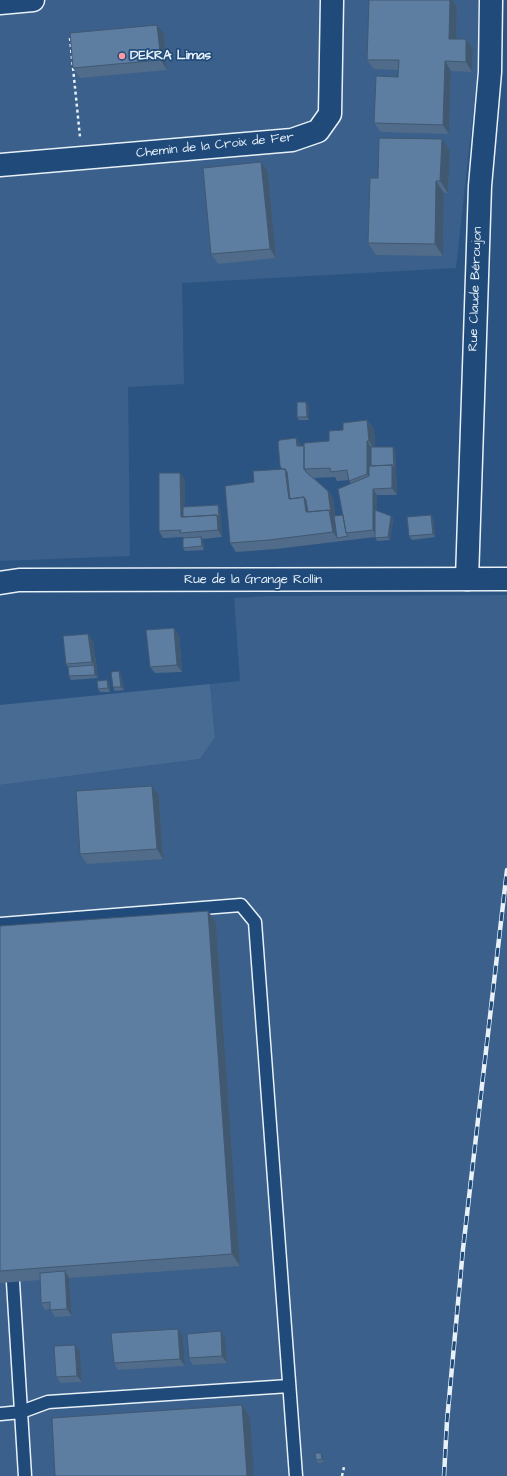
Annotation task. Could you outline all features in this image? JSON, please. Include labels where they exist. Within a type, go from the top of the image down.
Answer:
[{"type":"street","points":[[0,3],[33,0]]},
{"type":"street","name":"Chemin de la Croix de Fer","points":[[0,165],[292,140],[318,132],[330,114],[332,0]]},
{"type":"street","name":"Rue Claude Béroujon","points":[[467,579],[480,186],[490,72],[491,0]]},
{"type":"street","name":"Rue de la Grange Rollin","points":[[0,583],[19,580],[506,579]]},
{"type":"lane","points":[[0,924],[242,905],[255,922],[296,1476]]},
{"type":"lane","points":[[13,1282],[25,1476]]},
{"type":"lane","points":[[0,1414],[21,1412],[48,1402],[289,1386]]},
{"type":"path","points":[[70,38],[82,158]]},
{"type":"path","points":[[342,1476],[344,1467]]},
{"type":"shaded area","points":[[0,0],[478,0],[478,67],[456,268],[182,283],[184,384],[128,387],[130,556],[0,561]]},
{"type":"shaded area","points":[[507,595],[507,1476],[0,1476],[0,785],[200,759],[215,737],[210,684],[240,681],[234,598],[268,596]]},
{"type":"shaded area","points":[[210,684],[215,737],[200,759],[0,785],[0,705]]},
{"type":"building","points":[[369,0],[450,0],[449,39],[466,39],[466,62],[445,61],[443,125],[374,123],[376,76],[398,77],[399,60],[367,60]]},
{"type":"building","name":"DEKRA Limas","points":[[157,25],[161,60],[73,68],[70,33]]},
{"type":"building","points":[[379,138],[442,139],[440,181],[436,181],[435,244],[368,243],[370,178],[378,178]]},
{"type":"building","points":[[261,162],[270,249],[211,254],[203,168]]},
{"type":"building","points":[[297,402],[306,402],[307,417],[297,417]]},
{"type":"building","points":[[367,420],[369,441],[367,441],[367,474],[349,481],[347,470],[331,472],[330,468],[304,469],[304,443],[329,441],[329,431],[343,430],[343,423]]},
{"type":"building","points":[[296,438],[297,446],[304,446],[304,469],[328,491],[331,513],[329,510],[308,512],[304,497],[290,499],[287,472],[280,466],[278,442],[280,440]]},
{"type":"building","points":[[371,447],[393,447],[394,469],[392,465],[371,466]]},
{"type":"building","points":[[392,465],[392,488],[373,489],[373,530],[346,533],[338,489],[369,476],[369,466]]},
{"type":"building","points":[[285,469],[289,499],[304,497],[306,512],[329,510],[333,532],[230,543],[225,486],[254,482],[253,471]]},
{"type":"building","points":[[159,473],[180,473],[181,517],[217,515],[218,530],[180,533],[181,530],[159,531]]},
{"type":"building","points":[[218,505],[219,518],[217,515],[183,517],[183,507]]},
{"type":"building","points":[[375,510],[391,516],[388,537],[375,538]]},
{"type":"building","points":[[343,515],[346,533],[348,536],[337,538],[334,516]]},
{"type":"building","points":[[431,515],[433,534],[409,536],[407,517]]},
{"type":"building","points":[[201,537],[202,546],[183,548],[183,538]]},
{"type":"building","points":[[174,628],[177,665],[150,667],[146,630]]},
{"type":"building","points":[[88,634],[92,662],[66,664],[63,636]]},
{"type":"building","points":[[94,665],[95,675],[69,676],[68,667]]},
{"type":"building","points":[[119,671],[121,687],[113,687],[111,672]]},
{"type":"building","points":[[107,680],[108,688],[98,689],[97,681]]},
{"type":"building","points":[[152,786],[157,849],[80,854],[76,791]]},
{"type":"building","points":[[208,911],[232,1254],[0,1271],[0,926]]},
{"type":"building","points":[[65,1271],[67,1309],[50,1310],[50,1302],[41,1303],[40,1273]]},
{"type":"building","points":[[178,1329],[180,1359],[114,1363],[111,1333]]},
{"type":"building","points":[[221,1331],[222,1356],[189,1358],[187,1334]]},
{"type":"building","points":[[75,1345],[77,1376],[56,1377],[54,1346]]},
{"type":"building","points":[[242,1405],[247,1476],[55,1476],[52,1418]]},
{"type":"building","points":[[315,1453],[321,1453],[322,1459],[316,1460]]},
{"type":"railway","points":[[444,1476],[447,1421],[463,1249],[507,870]]},
{"type":"place","name":"DEKRA Limas","points":[[122,56]]}]
